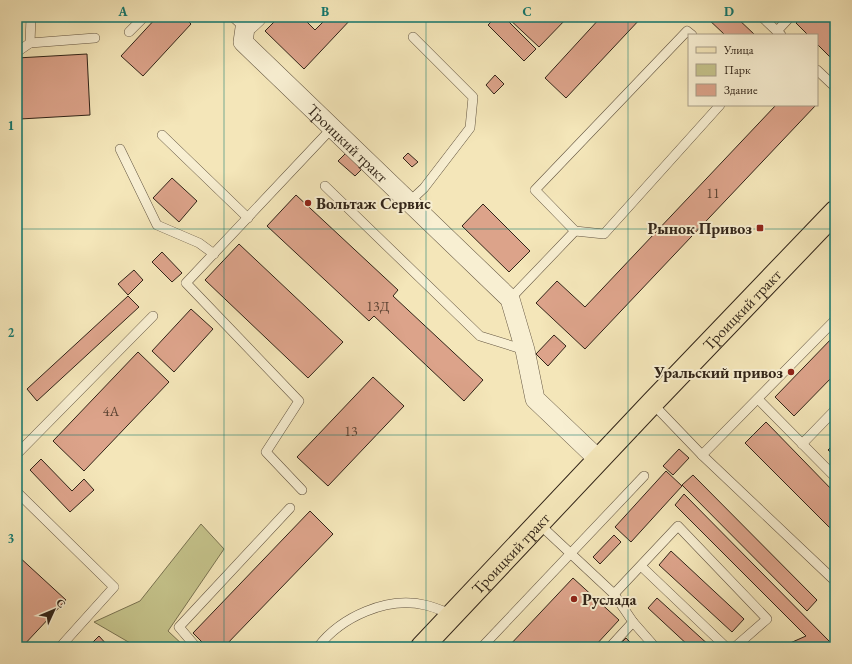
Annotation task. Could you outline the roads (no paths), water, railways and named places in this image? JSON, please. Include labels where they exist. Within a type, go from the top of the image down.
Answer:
[{"type":"main road","name":"Троицкий тракт","points":[[422,647],[598,459],[835,212]]},
{"type":"street","name":"Троицкий тракт","points":[[245,21],[242,42],[510,299],[525,350],[535,399],[598,459]]},
{"type":"lane","points":[[30,43],[31,17]]},
{"type":"lane","points":[[130,32],[144,17]]},
{"type":"lane","points":[[762,17],[779,33],[790,17]]},
{"type":"lane","points":[[691,34],[687,31],[535,190],[575,231],[604,234],[719,106]]},
{"type":"lane","points":[[409,202],[424,188],[470,128],[473,96],[413,37]]},
{"type":"lane","points":[[17,52],[30,43],[95,38]]},
{"type":"lane","points":[[818,71],[835,87]]},
{"type":"lane","points":[[302,490],[266,452],[299,401],[186,283],[332,128]]},
{"type":"lane","points":[[162,135],[248,218]]},
{"type":"lane","points":[[120,149],[157,225],[199,243],[214,254]]},
{"type":"lane","points":[[325,186],[480,336],[525,350]]},
{"type":"lane","points":[[510,299],[575,231]]},
{"type":"lane","points":[[17,454],[153,316]]},
{"type":"lane","points":[[702,455],[835,320]]},
{"type":"lane","points":[[758,399],[835,477]]},
{"type":"lane","points":[[652,403],[702,455],[835,581]]},
{"type":"lane","points":[[802,444],[835,410]]},
{"type":"lane","points":[[482,647],[644,476]]},
{"type":"lane","points":[[17,492],[114,587],[60,647]]},
{"type":"lane","points":[[196,647],[179,627],[290,508]]},
{"type":"lane","points":[[538,523],[614,594],[633,622],[655,647]]},
{"type":"lane","points":[[614,594],[678,526],[767,619],[735,647]]},
{"type":"lane","points":[[641,566],[726,647]]},
{"type":"lane","points":[[318,647],[326,636],[358,614],[391,604],[424,605],[453,614]]},
{"type":"lane","points":[[610,647],[633,622]]},
{"type":"place","name":"Вольтаж Сервис","points":[[308,203]]},
{"type":"place","name":"Рынок Привоз","points":[[760,228]]},
{"type":"place","name":"Уральский привоз","points":[[791,372]]},
{"type":"place","name":"Руслада","points":[[574,599]]}]
